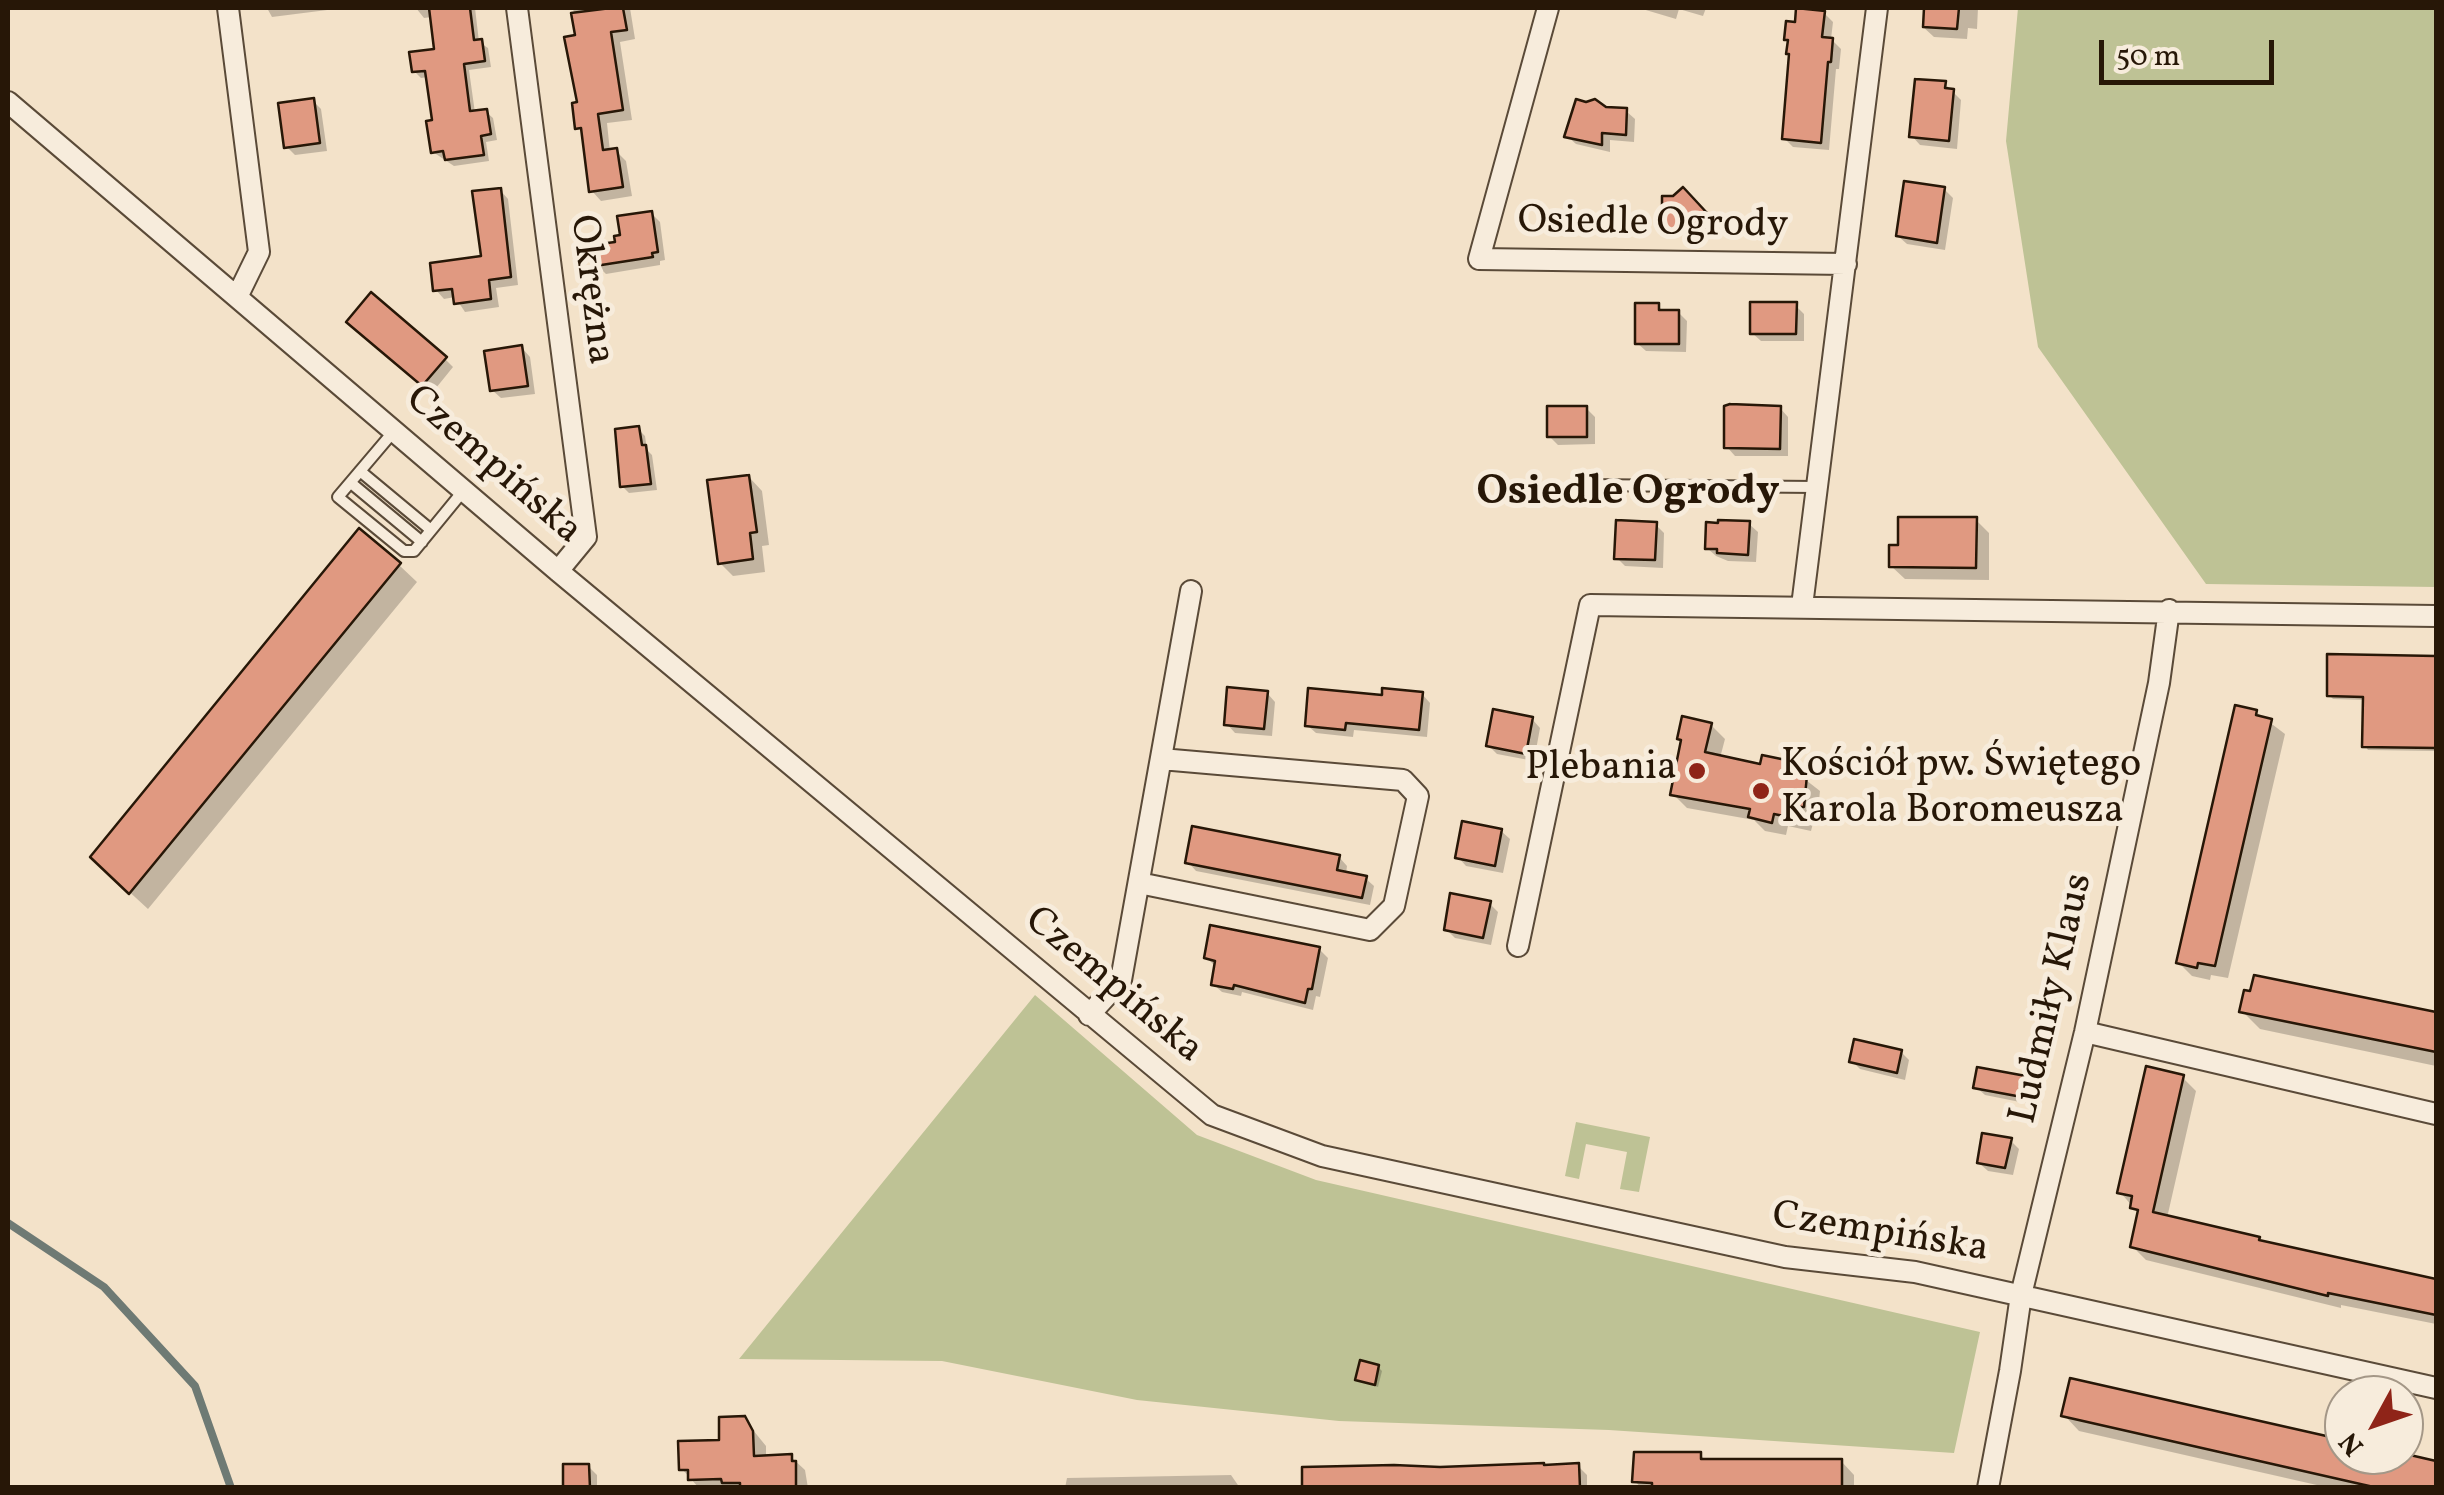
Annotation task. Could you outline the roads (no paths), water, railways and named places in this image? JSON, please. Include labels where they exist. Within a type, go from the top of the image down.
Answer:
[{"type":"street","points":[[228,8],[259,252],[238,295]]},
{"type":"street","name":"Okrężna","points":[[517,8],[586,537],[558,572]]},
{"type":"street","name":"Osiedle Ogrody","points":[[1548,8],[1479,259],[1846,264]]},
{"type":"street","name":"Osiedle Ogrody","points":[[1802,606],[1877,8]]},
{"type":"street","name":"Czempińska","points":[[8,102],[558,572],[1212,1116],[1322,1156],[1785,1257],[1915,1272],[2436,1388]]},
{"type":"street","points":[[1089,1015],[1121,980],[1192,591]]},
{"type":"street","points":[[1518,946],[1590,606],[2436,616]]},
{"type":"street","name":"Ludmiły Klaus","points":[[1988,1488],[2021,1295],[2085,1032],[2158,683],[2169,610]]},
{"type":"street","points":[[1138,883],[1370,930],[1394,906],[1418,796],[1403,780],[1161,759]]},
{"type":"street","points":[[2085,1032],[2436,1114]]},
{"type":"lane","points":[[394,430],[338,497],[404,551],[414,551],[464,490]]},
{"type":"lane","points":[[360,471],[431,530]]},
{"type":"lane","points":[[351,483],[422,542]]},
{"type":"lane","points":[[1582,485],[1818,487]]},
{"type":"waterway","points":[[8,1223],[104,1287],[195,1386],[231,1488]]},
{"type":"place","name":"Plebania","points":[[1697,771]]},
{"type":"place","name":"Kościół pw. Świętego Karola Boromeusza","points":[[1761,791]]},
{"type":"district","name":"Osiedle Ogrody","points":[[1628,495]]}]
